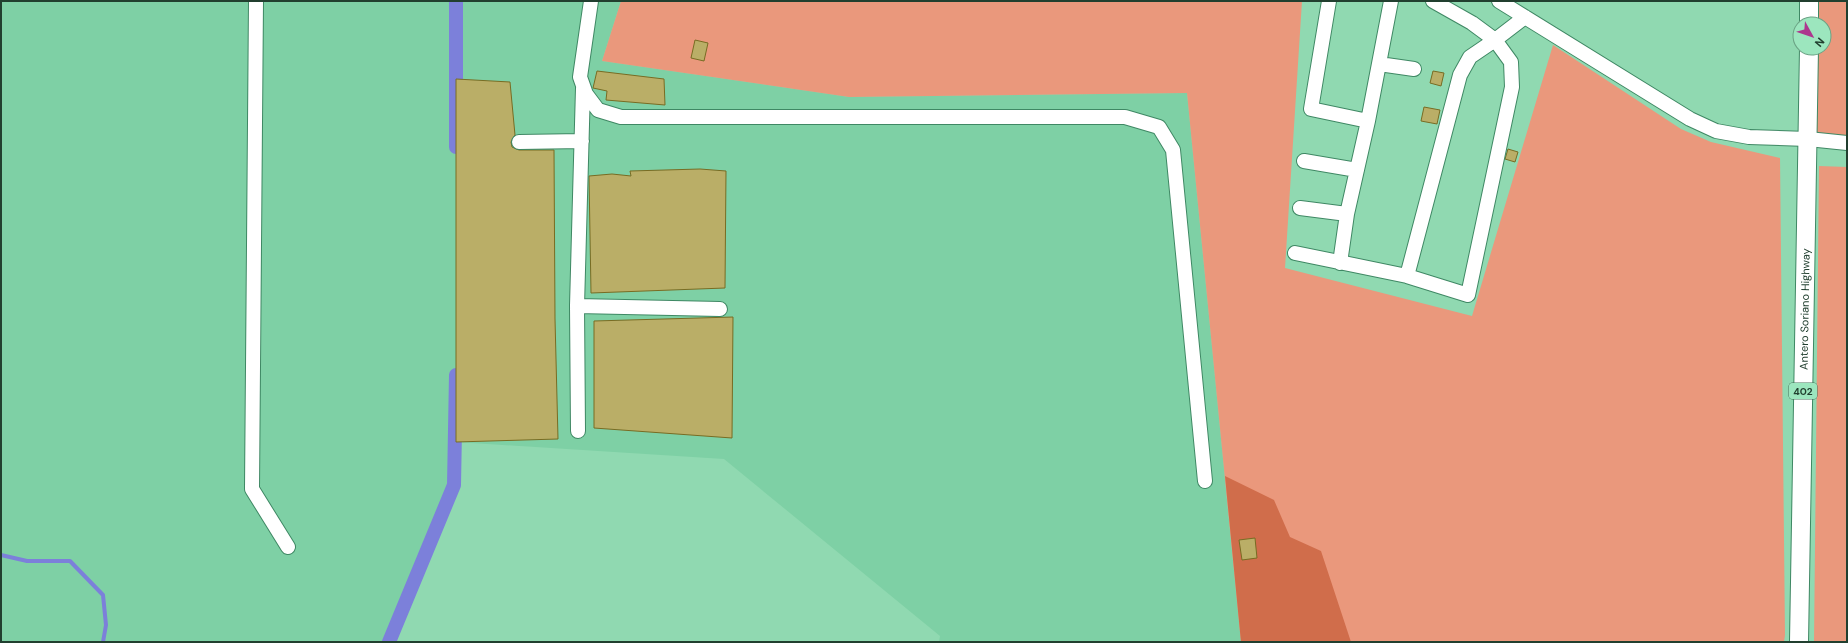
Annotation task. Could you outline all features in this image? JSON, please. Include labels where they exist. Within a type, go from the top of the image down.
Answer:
[{"type":"main road","points":[[1809,1],[1809,16]]},
{"type":"main road","name":"Antero Soriano Highway","points":[[1799,642],[1809,56]]},
{"type":"street","points":[[256,1],[252,489],[288,547]]},
{"type":"street","points":[[590,1],[580,77],[586,94],[598,110],[621,117],[1125,117],[1159,127],[1173,150],[1205,481]]},
{"type":"street","points":[[1329,1],[1311,109],[1368,120]]},
{"type":"street","points":[[1340,263],[1348,214],[1391,1]]},
{"type":"street","points":[[1295,254],[1407,276],[1468,295],[1512,87],[1511,62],[1496,40],[1472,23],[1433,1]]},
{"type":"street","points":[[1499,1],[1690,119],[1716,131],[1749,137],[1808,139],[1847,143]]},
{"type":"street","points":[[1407,276],[1460,75],[1470,57],[1496,40],[1525,17]]},
{"type":"street","points":[[1379,64],[1414,69]]},
{"type":"street","points":[[578,431],[577,306],[583,88]]},
{"type":"street","points":[[519,142],[582,141]]},
{"type":"street","points":[[1304,161],[1357,170]]},
{"type":"street","points":[[1300,208],[1348,214]]},
{"type":"street","points":[[577,306],[720,309]]},
{"type":"shaded area","points":[[1,1],[621,1],[602,61],[849,97],[1187,93],[1241,642],[939,642],[940,636],[724,459],[456,442],[454,485],[389,642],[1,642]]},
{"type":"shaded area","points":[[621,1],[1302,1],[1285,268],[1472,316],[1553,45],[1681,129],[1711,142],[1780,158],[1784,642],[1241,642],[1187,93],[849,97],[602,61]]},
{"type":"shaded area","points":[[1818,1],[1847,1],[1847,139],[1813,136],[1816,56],[1832,56],[1832,16],[1817,16]]},
{"type":"shaded area","points":[[1819,166],[1847,167],[1847,642],[1814,642]]},
{"type":"shaded area","points":[[1225,476],[1274,500],[1290,537],[1321,551],[1351,642],[1241,642]]},
{"type":"building","points":[[695,40],[708,43],[704,61],[691,58]]},
{"type":"building","points":[[597,71],[664,79],[665,105],[606,100],[607,91],[593,88]]},
{"type":"building","points":[[1433,71],[1444,73],[1441,86],[1430,83]]},
{"type":"building","points":[[456,79],[510,82],[515,135],[511,142],[512,147],[519,150],[554,150],[555,319],[558,439],[456,442]]},
{"type":"building","points":[[1424,107],[1440,110],[1437,124],[1421,121]]},
{"type":"building","points":[[1508,149],[1518,152],[1515,162],[1505,159]]},
{"type":"building","points":[[700,169],[726,171],[725,288],[591,293],[589,176],[612,174],[631,176],[630,171]]},
{"type":"building","points":[[733,317],[732,438],[594,428],[594,321]]},
{"type":"building","points":[[1255,538],[1257,558],[1242,560],[1239,540]]},
{"type":"waterway","points":[[456,1],[456,147]]},
{"type":"waterway","points":[[389,642],[454,485],[456,375]]},
{"type":"waterway","points":[[1,555],[27,561],[70,561],[103,595],[106,625],[103,642]]}]
